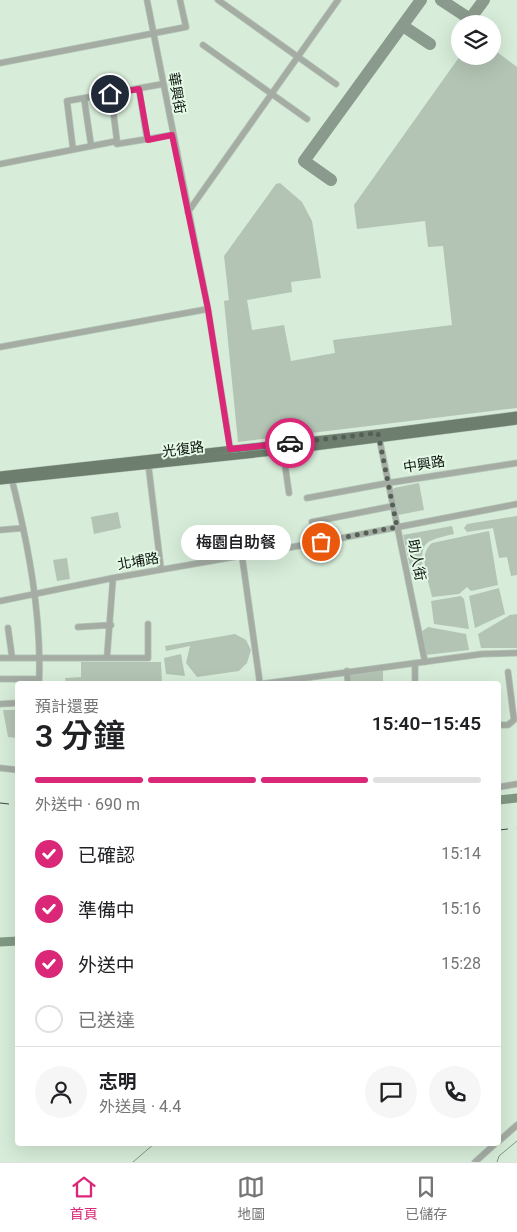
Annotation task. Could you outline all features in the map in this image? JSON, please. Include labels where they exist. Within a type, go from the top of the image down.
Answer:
[{"type":"main road","name":"光復路","points":[[231,452],[283,450],[517,415]]},
{"type":"main road","name":"光復路","points":[[0,481],[11,477],[517,421]]},
{"type":"main road","name":"光復路","points":[[0,475],[11,477]]},
{"type":"street","name":"華興街","points":[[147,0],[172,135],[208,309],[231,452]]},
{"type":"street","points":[[0,63],[153,35],[186,27],[180,0]]},
{"type":"street","points":[[218,0],[336,84]]},
{"type":"street","points":[[188,212],[338,0]]},
{"type":"street","points":[[203,45],[307,120]]},
{"type":"street","points":[[73,149],[67,101],[163,84]]},
{"type":"street","points":[[139,89],[148,140]]},
{"type":"street","points":[[110,94],[117,144],[172,135]]},
{"type":"street","points":[[84,98],[91,145]]},
{"type":"street","points":[[0,164],[117,141]]},
{"type":"street","points":[[0,347],[208,309]]},
{"type":"street","name":"助人街","points":[[378,436],[425,662]]},
{"type":"street","points":[[283,450],[289,493]]},
{"type":"street","points":[[148,462],[161,569]]},
{"type":"street","name":"中興路","points":[[307,498],[517,463]]},
{"type":"street","points":[[11,477],[34,594],[39,681]]},
{"type":"street","name":"北埔路","points":[[0,601],[113,578],[242,556],[517,504]]},
{"type":"street","points":[[312,522],[393,506]]},
{"type":"street","points":[[0,530],[22,528]]},
{"type":"street","points":[[242,556],[260,681]]},
{"type":"street","points":[[107,657],[111,625],[113,578]]},
{"type":"street","points":[[0,658],[148,658],[148,624]]},
{"type":"street","points":[[78,627],[111,625]]},
{"type":"street","points":[[8,628],[12,657]]},
{"type":"street","points":[[293,681],[482,654],[517,653]]},
{"type":"street","points":[[415,664],[415,681]]},
{"type":"street","points":[[347,672],[348,681]]},
{"type":"street","points":[[501,725],[508,725],[514,720],[508,672]]},
{"type":"street","points":[[0,679],[26,681]]},
{"type":"street","points":[[0,704],[15,703]]},
{"type":"street","points":[[0,768],[15,770]]},
{"type":"street","points":[[501,787],[517,784]]},
{"type":"street","points":[[501,1139],[517,1125]]},
{"type":"street","points":[[475,1162],[493,1146]]},
{"type":"green space","points":[[501,55],[517,67],[517,408],[238,442],[224,301],[229,300],[224,256],[276,184],[280,183],[302,202],[312,221],[321,278],[291,282],[292,292],[247,300],[252,330],[284,325],[291,361],[335,353],[333,340],[452,325],[443,246],[428,247],[425,221],[357,229],[354,205],[454,65],[501,65]]},
{"type":"green space","points":[[419,483],[424,510],[398,515],[392,492],[394,488]]},
{"type":"green space","points":[[118,512],[121,528],[94,534],[91,517]]},
{"type":"green space","points":[[517,516],[517,575],[511,576],[507,557],[499,558],[493,528],[467,532],[464,528],[467,524]]},
{"type":"green space","points":[[452,526],[454,534],[426,544],[422,554],[423,573],[412,575],[403,535]]},
{"type":"green space","points":[[489,531],[498,585],[471,591],[467,587],[459,594],[432,597],[425,568],[425,554],[432,543]]},
{"type":"green space","points":[[67,558],[70,579],[57,581],[53,560]]},
{"type":"green space","points":[[499,588],[505,614],[475,628],[469,596]]},
{"type":"green space","points":[[461,596],[464,599],[469,629],[434,624],[431,601]]},
{"type":"green space","points":[[517,614],[517,648],[481,648],[478,634],[510,615]]},
{"type":"green space","points":[[428,627],[466,634],[469,650],[425,655],[421,632]]},
{"type":"green space","points":[[235,634],[246,640],[251,650],[247,663],[239,671],[197,677],[186,663],[190,646],[166,651],[165,646]]},
{"type":"green space","points":[[181,654],[185,676],[166,674],[164,658]]},
{"type":"green space","points":[[81,662],[161,662],[162,681],[66,681],[65,678],[81,677]]},
{"type":"green space","points":[[383,669],[383,681],[351,681],[350,675]]},
{"type":"green space","points":[[3,710],[15,710],[15,738],[8,737]]},
{"type":"waterway","points":[[501,800],[517,798]]},
{"type":"waterway","points":[[0,942],[15,941]]},
{"type":"waterway","points":[[497,1162],[499,1156],[517,1141]]},
{"type":"waterway","points":[[133,1162],[152,1146]]},
{"type":"taxiway","points":[[331,180],[304,161],[421,0]]},
{"type":"taxiway","points":[[441,0],[470,19],[484,0]]},
{"type":"taxiway","points":[[403,26],[430,44]]},
{"type":"railway","points":[[0,803],[15,805]]},
{"type":"railway","points":[[501,830],[517,828]]},
{"type":"way so far","points":[[290,443],[378,433],[397,527],[321,542]]},
{"type":"place","name":"梅園自助餐","points":[[321,542]]},
{"type":"route","points":[[110,94],[139,89],[148,140],[172,135],[208,309],[230,449],[290,443]]}]
